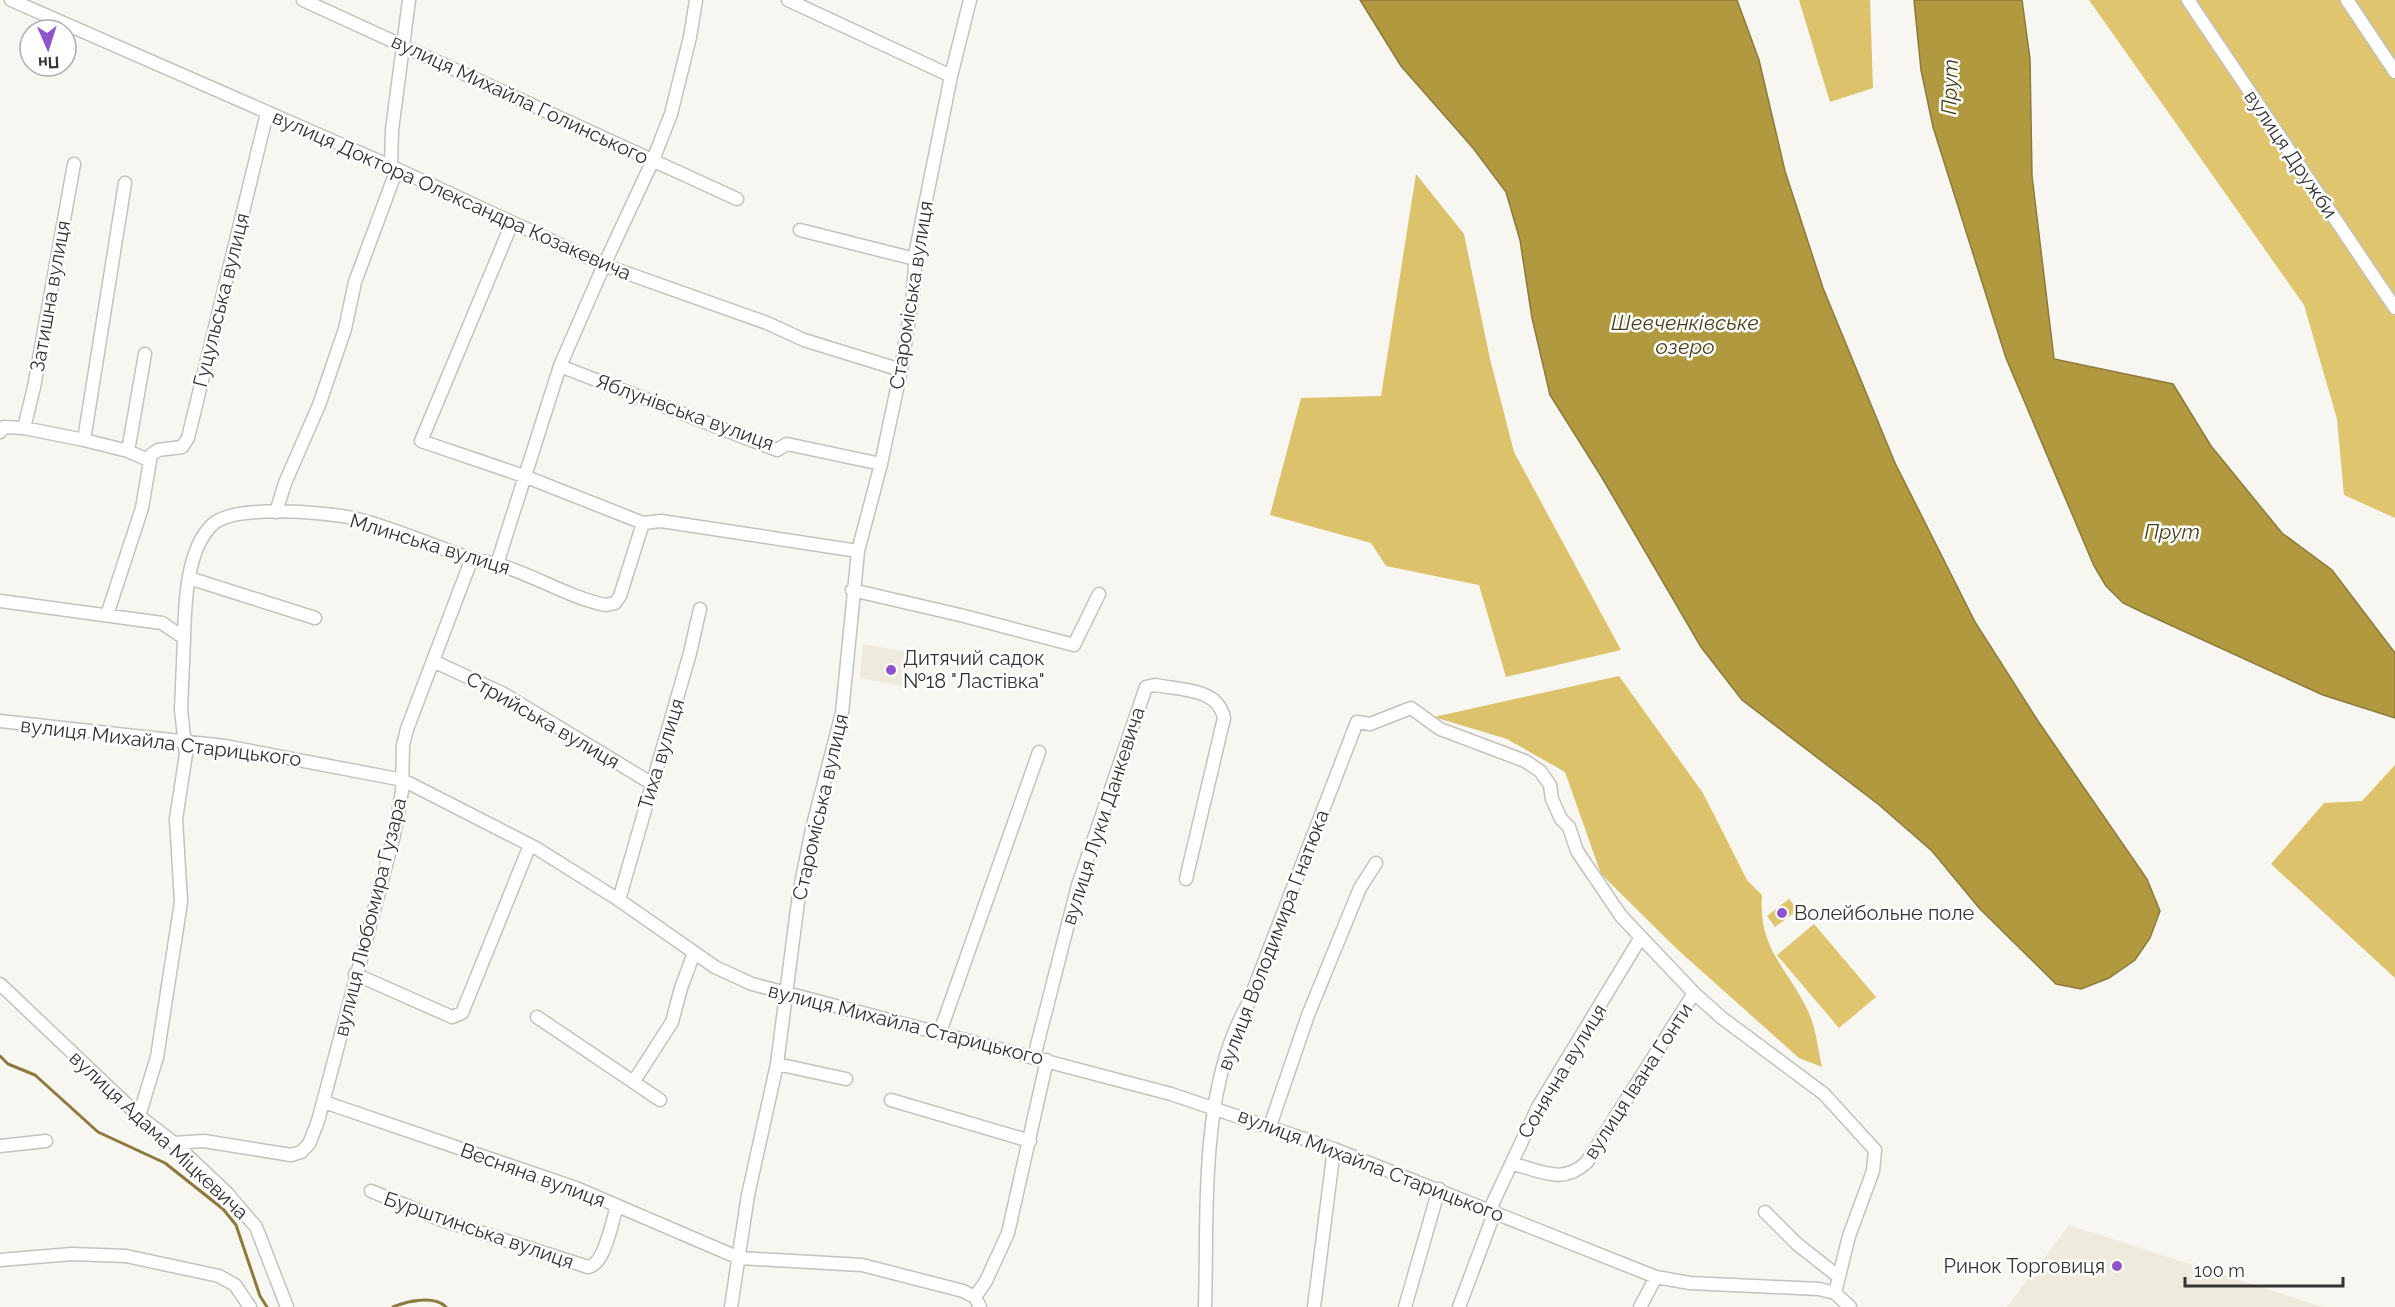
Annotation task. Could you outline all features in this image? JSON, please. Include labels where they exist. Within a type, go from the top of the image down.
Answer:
[{"type":"street","name":"вулиця Доктора Олександра Козакевича","points":[[11,0],[394,168],[604,265],[767,324],[804,340],[901,370]]},
{"type":"street","name":"вулиця Михайла Голинського","points":[[303,0],[737,199]]},
{"type":"street","points":[[276,512],[285,483],[319,405],[345,329],[355,282],[394,168],[393,130],[409,0]]},
{"type":"street","points":[[497,564],[560,366],[653,160],[675,102],[696,0]]},
{"type":"street","points":[[788,0],[951,76]]},
{"type":"street","name":"Староміська вулиця","points":[[731,1307],[748,1195],[777,1064],[801,883],[842,713],[852,590],[858,551],[881,464],[901,370],[913,294],[915,260],[951,76],[970,0]]},
{"type":"street","name":"вулиця Дружби","points":[[2188,0],[2395,308]]},
{"type":"street","points":[[2347,0],[2395,72]]},
{"type":"street","name":"Гуцульська вулиця","points":[[150,461],[158,450],[182,447],[188,438],[267,113]]},
{"type":"street","name":"Затишна вулиця","points":[[24,428],[34,387],[74,164]]},
{"type":"street","points":[[84,440],[125,183]]},
{"type":"street","points":[[512,223],[421,441],[524,476],[643,523],[661,521],[858,551]]},
{"type":"street","points":[[800,230],[915,260]]},
{"type":"street","points":[[128,451],[145,354]]},
{"type":"street","name":"Яблунівська вулиця","points":[[560,366],[777,450],[787,444],[881,464]]},
{"type":"street","points":[[1,428],[24,428],[84,440],[128,451],[150,461],[142,508],[107,615]]},
{"type":"street","name":"Млинська вулиця","points":[[139,1116],[157,1057],[181,902],[176,819],[186,754],[181,710],[185,599],[189,578],[204,536],[219,520],[242,512],[276,512],[356,519],[472,558],[497,564],[591,601],[612,604],[620,596],[643,523]]},
{"type":"street","name":"вулиця Любомира Гузара","points":[[174,1143],[204,1141],[294,1155],[309,1144],[324,1101],[355,974],[382,885],[403,780],[404,738],[472,558]]},
{"type":"street","points":[[189,578],[315,618]]},
{"type":"street","points":[[852,590],[964,615],[1074,645],[1099,594]]},
{"type":"street","points":[[0,601],[162,623],[184,638]]},
{"type":"street","name":"Тиха вулиця","points":[[619,900],[651,783],[682,684],[700,609]]},
{"type":"street","name":"Стрийська вулиця","points":[[433,661],[502,693],[651,783]]},
{"type":"street","name":"вулиця Луки Данкевича","points":[[1034,1057],[1078,885],[1146,687],[1155,685],[1210,696],[1222,708],[1224,718],[1186,879]]},
{"type":"street","name":"вулиця Володимира Гнатюка","points":[[1205,1307],[1212,1107],[1238,1020],[1248,1004],[1357,722],[1370,724],[1411,708],[1440,729],[1525,761],[1540,771],[1550,785],[1552,799],[1561,819],[1569,827],[1577,851],[1621,916],[1641,937]]},
{"type":"street","name":"вулиця Михайла Старицького","points":[[0,721],[184,741],[283,756],[403,780],[530,845],[619,900],[694,953],[736,978],[1047,1060],[1212,1107],[1334,1149],[1439,1189],[1656,1277],[1690,1283],[1810,1288],[1835,1293]]},
{"type":"street","points":[[940,1032],[1039,752]]},
{"type":"street","points":[[355,974],[452,1017],[462,1013],[530,845]]},
{"type":"street","points":[[1270,1126],[1308,1015],[1360,888],[1376,863]]},
{"type":"street","points":[[1641,937],[1694,993],[1722,1018],[1824,1094],[1875,1150],[1873,1171],[1852,1227],[1835,1293],[1850,1307]]},
{"type":"street","name":"Сонячна вулиця","points":[[1459,1307],[1517,1148],[1538,1107],[1641,937]]},
{"type":"street","points":[[634,1081],[674,1019],[681,988],[694,953]]},
{"type":"street","name":"вулиця Адама Міцкевича","points":[[0,984],[139,1116],[174,1143],[227,1193],[254,1224],[286,1307]]},
{"type":"street","name":"вулиця Івана Гонти","points":[[1513,1164],[1557,1175],[1569,1175],[1587,1162],[1694,993]]},
{"type":"street","points":[[537,1017],[660,1100]]},
{"type":"street","points":[[977,1302],[1008,1233],[1047,1060]]},
{"type":"street","points":[[777,1064],[846,1079]]},
{"type":"street","points":[[891,1100],[1030,1141]]},
{"type":"street","name":"Весняна вулиця","points":[[324,1101],[576,1188],[739,1258],[868,1266],[952,1287],[977,1302]]},
{"type":"street","points":[[0,1146],[46,1141]]},
{"type":"street","points":[[1314,1307],[1334,1149]]},
{"type":"street","points":[[1405,1307],[1439,1189]]},
{"type":"street","name":"Бурштинська вулиця","points":[[371,1191],[439,1219],[588,1267],[597,1263],[602,1255],[617,1206]]},
{"type":"street","points":[[1765,1212],[1797,1244],[1839,1277]]},
{"type":"street","points":[[0,1260],[72,1254],[126,1256],[219,1276],[235,1285],[250,1307]]},
{"type":"street","points":[[1640,1307],[1656,1277]]},
{"type":"shaded area","points":[[1799,0],[1870,0],[1873,88],[1830,102]]},
{"type":"shaded area","points":[[2089,0],[2395,0],[2395,518],[2344,495],[2337,419],[2304,305]]},
{"type":"shaded area","points":[[1416,174],[1464,234],[1490,359],[1514,452],[1621,650],[1506,677],[1479,585],[1386,566],[1371,543],[1270,515],[1301,398],[1381,396]]},
{"type":"shaded area","points":[[863,644],[913,653],[904,687],[860,678]]},
{"type":"shaded area","points":[[1619,676],[1703,793],[1747,880],[1762,895],[1765,931],[1776,958],[1809,1013],[1822,1067],[1799,1058],[1678,950],[1601,874],[1565,772],[1507,739],[1434,717]]},
{"type":"shaded area","points":[[2395,765],[2395,978],[2271,864],[2324,803],[2362,801]]},
{"type":"shaded area","name":"Волейбольне поле","points":[[1789,899],[1798,910],[1775,927],[1767,916]]},
{"type":"shaded area","points":[[1814,924],[1876,997],[1839,1028],[1777,955]]},
{"type":"shaded area","name":"Ринок Торговиця","points":[[2069,1225],[2323,1307],[2007,1307]]},
{"type":"water","name":"Шевченківське озеро","points":[[1360,0],[1737,0],[1759,60],[1785,171],[1823,288],[1895,463],[1975,622],[2038,721],[2147,879],[2160,911],[2150,938],[2135,960],[2109,978],[2081,989],[2056,984],[1980,909],[1932,851],[1878,804],[1742,700],[1701,647],[1601,476],[1550,395],[1532,318],[1520,240],[1506,192],[1473,148],[1401,66]]},
{"type":"water","name":"Прут","points":[[1914,0],[2022,0],[2030,59],[2032,176],[2054,359],[2173,384],[2211,446],[2282,533],[2332,570],[2395,653],[2395,718],[2323,695],[2123,603],[2106,586],[2094,566],[2006,358],[1933,127],[1921,70]]},
{"type":"waterway","points":[[0,1056],[8,1064],[35,1075],[98,1132],[165,1163],[223,1209],[236,1225],[260,1296],[267,1307]]},
{"type":"waterway","points":[[393,1307],[413,1301],[428,1300],[441,1303],[446,1307]]},
{"type":"place","name":"Дитячий садок №18 \"Ластівка\"","points":[[891,670]]},
{"type":"place","name":"Волейбольне поле","points":[[1782,913]]},
{"type":"place","name":"Ринок Торговиця","points":[[2117,1266]]}]
